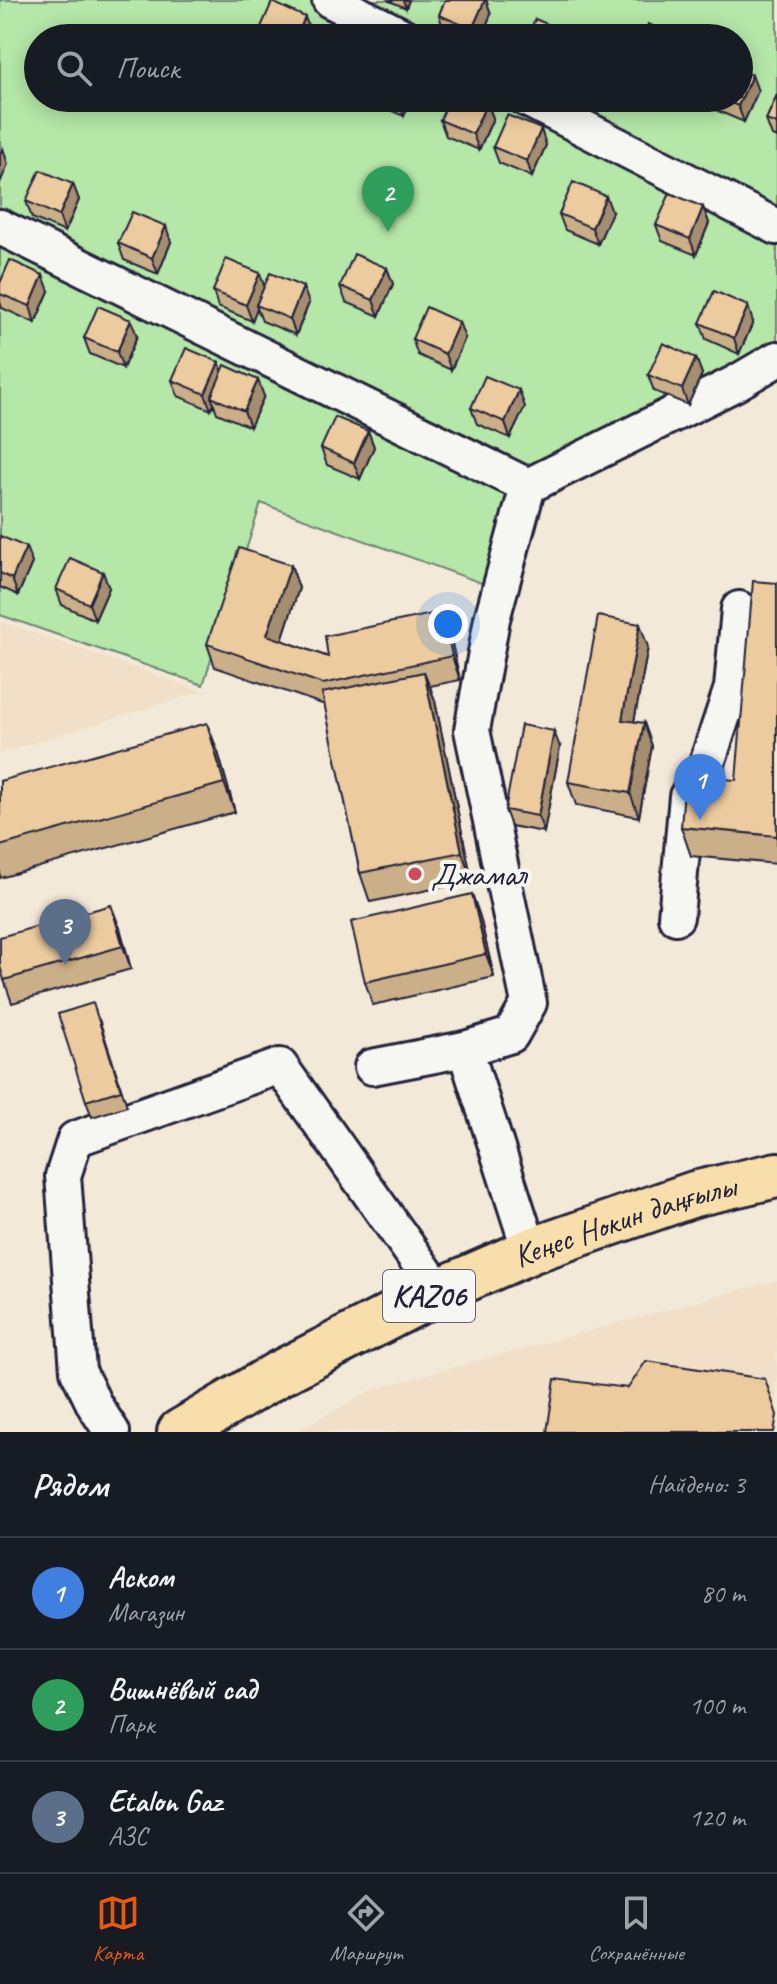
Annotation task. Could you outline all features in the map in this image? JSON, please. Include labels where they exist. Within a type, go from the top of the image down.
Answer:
[{"type":"highway","name":"Кеңес Нокин даңғылы","points":[[180,1432],[278,1374],[439,1291],[530,1251],[694,1194],[777,1175]]},
{"type":"lane","points":[[330,0],[378,24]]},
{"type":"lane","points":[[552,112],[777,227]]},
{"type":"lane","points":[[0,227],[528,486]]},
{"type":"lane","points":[[372,1067],[465,1049],[511,1035],[529,1003],[472,730],[492,619],[528,486],[736,383],[777,359]]},
{"type":"lane","points":[[676,917],[687,796],[703,775],[732,688],[739,609]]},
{"type":"lane","points":[[465,1049],[530,1251]]},
{"type":"lane","points":[[112,1432],[78,1371],[63,1176],[75,1139],[280,1066],[439,1291]]},
{"type":"shaded area","points":[[0,621],[203,691],[0,753]]},
{"type":"shaded area","points":[[777,1281],[777,1432],[294,1432],[374,1389]]},
{"type":"green space","points":[[0,0],[777,0],[777,367],[535,487],[509,593],[261,503],[203,685],[0,615]]},
{"type":"building","points":[[445,0],[485,0],[474,24],[460,24],[439,15]]},
{"type":"building","points":[[272,2],[305,17],[302,24],[262,24]]},
{"type":"building","points":[[777,95],[777,124],[766,120]]},
{"type":"building","points":[[444,112],[483,112],[473,134],[440,120]]},
{"type":"building","points":[[507,115],[541,129],[527,161],[493,147]]},
{"type":"building","points":[[40,170],[73,184],[59,216],[26,201]]},
{"type":"building","points":[[573,182],[606,196],[592,228],[559,214]]},
{"type":"building","points":[[670,193],[703,207],[690,239],[656,225]]},
{"type":"building","points":[[132,212],[166,226],[152,258],[118,243]]},
{"type":"building","points":[[354,254],[387,268],[373,300],[340,286]]},
{"type":"building","points":[[226,259],[260,273],[246,305],[213,291]]},
{"type":"building","points":[[10,260],[43,275],[30,306],[0,294],[0,283]]},
{"type":"building","points":[[270,273],[303,287],[290,319],[256,305]]},
{"type":"building","points":[[714,291],[748,306],[734,338],[700,323]]},
{"type":"building","points":[[98,306],[131,320],[117,352],[84,338]]},
{"type":"building","points":[[426,307],[459,322],[445,354],[412,339]]},
{"type":"building","points":[[663,343],[696,358],[682,389],[648,375]]},
{"type":"building","points":[[186,348],[219,362],[205,394],[172,380]]},
{"type":"building","points":[[225,365],[258,380],[244,411],[211,397]]},
{"type":"building","points":[[485,376],[519,390],[505,422],[471,408]]},
{"type":"building","points":[[335,417],[368,431],[354,463],[321,448]]},
{"type":"building","points":[[0,536],[26,547],[12,579],[0,573]]},
{"type":"building","points":[[239,548],[291,565],[267,635],[328,657],[325,636],[442,612],[452,656],[323,684],[207,644]]},
{"type":"building","points":[[70,558],[103,572],[89,604],[56,589]]},
{"type":"building","points":[[753,581],[777,583],[777,836],[681,827],[685,776],[736,780]]},
{"type":"building","points":[[598,616],[640,624],[622,720],[644,723],[630,793],[568,782]]},
{"type":"building","points":[[424,672],[462,852],[360,873],[322,693]]},
{"type":"building","points":[[207,723],[224,783],[0,846],[0,781]]},
{"type":"building","points":[[521,725],[554,731],[538,816],[505,810]]},
{"type":"building","points":[[472,894],[486,954],[365,982],[351,922]]},
{"type":"building","points":[[111,905],[123,946],[4,980],[0,966],[0,937]]},
{"type":"building","points":[[93,1003],[121,1090],[86,1101],[58,1014]]},
{"type":"building","points":[[646,1361],[765,1379],[777,1415],[774,1432],[547,1432],[555,1379],[628,1388]]},
{"type":"place","name":"Вишнёвый сад","points":[[388,232]]},
{"type":"place","name":"Аском","points":[[700,820]]},
{"type":"place","name":"Джамал","points":[[415,874]]},
{"type":"place","name":"Etalon Gaz","points":[[65,965]]}]
